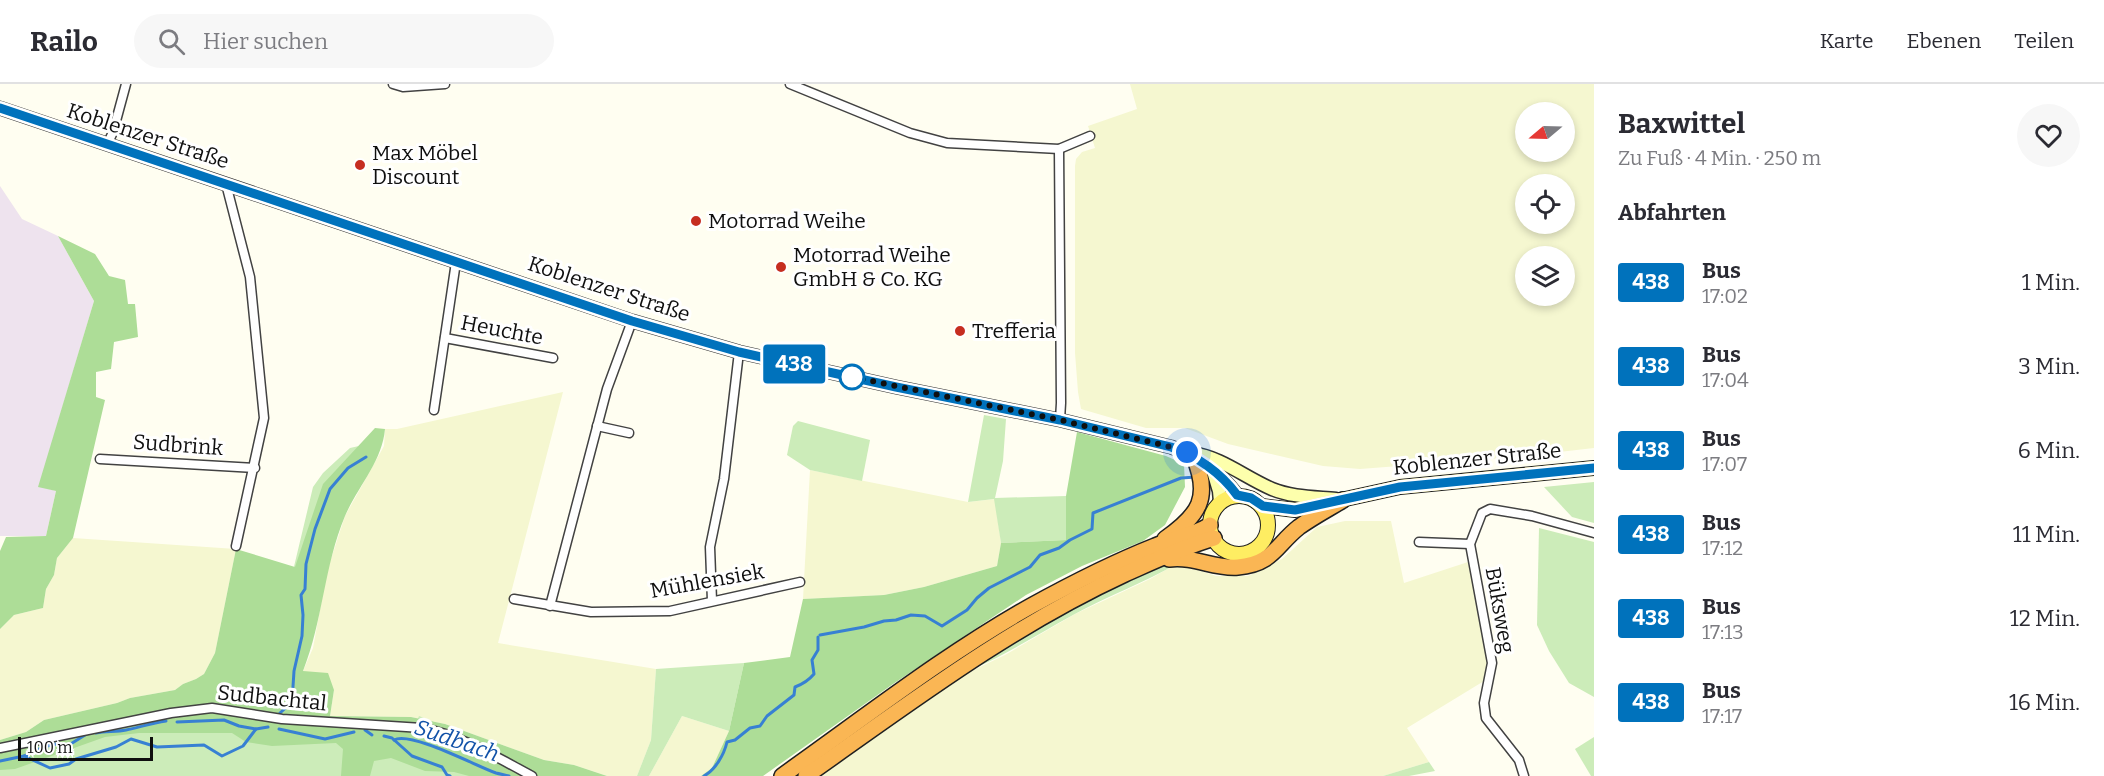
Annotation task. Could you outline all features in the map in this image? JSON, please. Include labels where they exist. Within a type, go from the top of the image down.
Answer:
[{"type":"highway","points":[[1157,545],[1192,516],[1199,503],[1203,488],[1201,473],[1191,455]]},
{"type":"highway","points":[[1143,566],[1185,557],[1222,567],[1254,564],[1279,549],[1304,524],[1343,500]]},
{"type":"highway","points":[[782,776],[964,648],[1029,608],[1084,578],[1157,545],[1202,531],[1212,532]]},
{"type":"highway","points":[[806,776],[906,704],[1031,622],[1089,591],[1212,532]]},
{"type":"main road","name":"Koblenzer Straße","points":[[0,108],[632,321],[739,352],[1060,420],[1171,447],[1191,455],[1226,480],[1237,495],[1251,498],[1263,506],[1295,510],[1400,487],[1594,468]]},
{"type":"main road","points":[[1191,455],[1212,457],[1275,490],[1296,495],[1343,500]]},
{"type":"main road","points":[[1213,471],[1220,502]]},
{"type":"main road","points":[[1212,532],[1215,509],[1220,502],[1237,495]]},
{"type":"main road","points":[[1263,506],[1269,522],[1268,531]]},
{"type":"main road","name":"Koblenzer Straße","points":[[1212,532],[1218,545],[1232,553],[1248,553],[1261,544],[1268,531],[1295,510]]},
{"type":"street","points":[[107,145],[113,132],[126,84]]},
{"type":"street","points":[[393,84],[403,87],[445,84]]},
{"type":"street","points":[[790,84],[910,133],[947,143],[1059,150],[1090,136]]},
{"type":"street","points":[[1059,150],[1062,403],[1060,420]]},
{"type":"street","points":[[226,184],[250,276],[264,418],[237,546]]},
{"type":"street","name":"Heuchte","points":[[434,410],[456,262]]},
{"type":"street","points":[[550,606],[607,389],[632,321]]},
{"type":"street","name":"Heuchte","points":[[445,338],[553,358]]},
{"type":"street","points":[[712,601],[710,547],[724,479],[739,352]]},
{"type":"street","points":[[597,426],[629,433]]},
{"type":"street","name":"Sudbrink","points":[[100,459],[255,468]]},
{"type":"street","name":"Büksweg","points":[[1524,776],[1519,760],[1486,718],[1484,703],[1492,663],[1470,544],[1482,513],[1490,508],[1532,516],[1594,533]]},
{"type":"street","name":"Büksweg","points":[[1419,542],[1470,544]]},
{"type":"street","name":"Mühlensiek","points":[[514,599],[591,612],[670,611],[800,582]]},
{"type":"street","name":"Sudbachtal","points":[[0,748],[171,713],[212,708],[282,719],[422,728],[445,733],[470,743],[532,776]]},
{"type":"shaded area","points":[[0,186],[22,219],[58,236],[94,301],[39,486],[56,491],[46,536],[0,536]]},
{"type":"green space","points":[[1130,84],[1594,84],[1594,448],[1516,457],[1360,469],[1323,466],[1228,444],[1185,428],[1146,428],[1081,409],[1075,353],[1075,166],[1076,159],[1082,152],[1095,148],[1088,126],[1137,109]]},
{"type":"green space","points":[[58,236],[95,254],[109,276],[125,280],[128,304],[135,304],[138,337],[114,342],[111,369],[96,372],[96,397],[105,400],[73,538],[57,558],[54,575],[46,589],[43,608],[14,615],[0,629],[0,551],[6,537],[46,536],[56,491],[38,487],[94,301]]},
{"type":"green space","points":[[563,392],[498,643],[656,669],[651,740],[637,776],[607,776],[574,765],[544,760],[445,724],[411,717],[330,716],[334,690],[303,671],[313,648],[327,571],[345,516],[384,446],[385,429],[397,429]]},
{"type":"green space","points":[[984,415],[1006,419],[1003,461],[995,498],[1066,496],[1066,540],[1001,543],[994,499],[968,502]]},
{"type":"green space","points":[[798,421],[870,440],[862,481],[810,470],[787,455],[793,426]]},
{"type":"green space","points":[[375,428],[385,429],[383,441],[374,463],[350,505],[338,535],[315,633],[303,671],[328,673],[334,690],[330,716],[411,717],[445,724],[544,760],[574,765],[607,776],[469,776],[454,772],[425,771],[391,758],[374,761],[370,776],[341,776],[343,749],[336,743],[272,746],[246,742],[232,733],[139,733],[105,737],[15,769],[0,770],[0,740],[26,732],[44,720],[130,698],[175,690],[204,674],[215,653],[236,549],[295,567],[323,484]]},
{"type":"green space","points":[[1077,432],[1166,456],[1184,464],[1185,487],[1165,525],[1143,541],[1082,566],[1026,595],[893,684],[763,776],[701,776],[712,768],[729,731],[744,663],[790,657],[803,599],[884,595],[924,587],[997,566],[1001,543],[1066,540],[1066,496]]},
{"type":"green space","points":[[381,441],[357,473],[275,717],[414,728],[419,716],[570,776],[0,776],[0,752],[186,695],[292,575],[313,487],[323,473],[350,448]]},
{"type":"green space","points":[[810,470],[968,502],[995,499],[1001,543],[997,566],[924,587],[884,595],[803,599]]},
{"type":"green space","points":[[1594,482],[1594,523],[1572,517],[1544,487]]},
{"type":"green space","points":[[1345,521],[1391,521],[1404,583],[1468,562],[1491,665],[1484,681],[1407,728],[1429,762],[1383,776],[820,776],[959,677],[1005,655],[1075,614],[1150,579],[1178,563],[1216,576],[1248,576],[1282,559],[1317,527]]},
{"type":"green space","points":[[1539,528],[1594,542],[1594,697],[1569,683],[1549,651],[1537,625]]},
{"type":"green space","points":[[73,538],[236,549],[215,653],[204,674],[175,690],[130,698],[44,720],[26,732],[0,740],[0,629],[14,615],[43,608],[46,589],[54,575],[57,558]]},
{"type":"green space","points":[[1170,562],[1178,563],[1086,608],[975,668],[1046,624]]},
{"type":"green space","points":[[744,663],[729,731],[682,716],[649,776],[637,776],[651,740],[656,669]]},
{"type":"green space","points":[[682,716],[729,731],[712,768],[701,776],[649,776]]},
{"type":"green space","points":[[1594,737],[1594,776],[1591,776],[1575,749]]},
{"type":"green space","points":[[1429,762],[1435,771],[1409,776],[1383,776]]},
{"type":"waterway","points":[[280,713],[292,702],[294,671],[302,636],[301,595],[305,589],[306,564],[315,529],[330,489],[348,468],[366,457]]},
{"type":"waterway","points":[[820,635],[911,615],[925,616],[942,626],[967,610],[989,588],[1030,567],[1040,555],[1059,548],[1092,529],[1093,513],[1181,478],[1196,477]]},
{"type":"waterway","points":[[704,776],[718,762],[727,742],[735,740],[750,728],[760,726],[767,716],[794,695],[795,687],[806,682],[814,674],[812,660],[818,650],[818,637]]},
{"type":"waterway","name":"Sudbach","points":[[177,722],[224,720],[256,729],[268,727]]},
{"type":"waterway","name":"Sudbach","points":[[96,733],[126,730],[166,721]]},
{"type":"waterway","name":"Sudbach","points":[[0,761],[24,756],[50,768],[69,764],[76,759],[116,747],[131,739],[157,747],[204,745],[222,756],[243,746],[256,729]]},
{"type":"waterway","name":"Sudbach","points":[[279,729],[325,739],[354,732]]},
{"type":"waterway","name":"Sudbach","points":[[365,730],[372,735]]},
{"type":"waterway","name":"Sudbach","points":[[24,756],[54,744],[69,745],[85,735]]},
{"type":"waterway","name":"Sudbach","points":[[384,736],[392,738],[412,756],[442,767],[450,776]]},
{"type":"waterway","name":"Sudbach","points":[[394,740],[414,740],[444,750],[496,773],[509,776]]},
{"type":"bus line","name":"438","points":[[0,108],[632,321],[739,352],[1060,420],[1187,452],[1226,480],[1237,495],[1251,498],[1263,506],[1295,510],[1400,487],[1594,468]]},
{"type":"place","name":"Max Möbel Discount","points":[[360,165]]},
{"type":"place","name":"Motorrad Weihe","points":[[696,221]]},
{"type":"place","name":"Motorrad Weihe GmbH & Co. KG","points":[[781,267]]},
{"type":"place","name":"Trefferia","points":[[960,331]]},
{"type":"route","points":[[852,377],[1060,420],[1187,452]]}]
